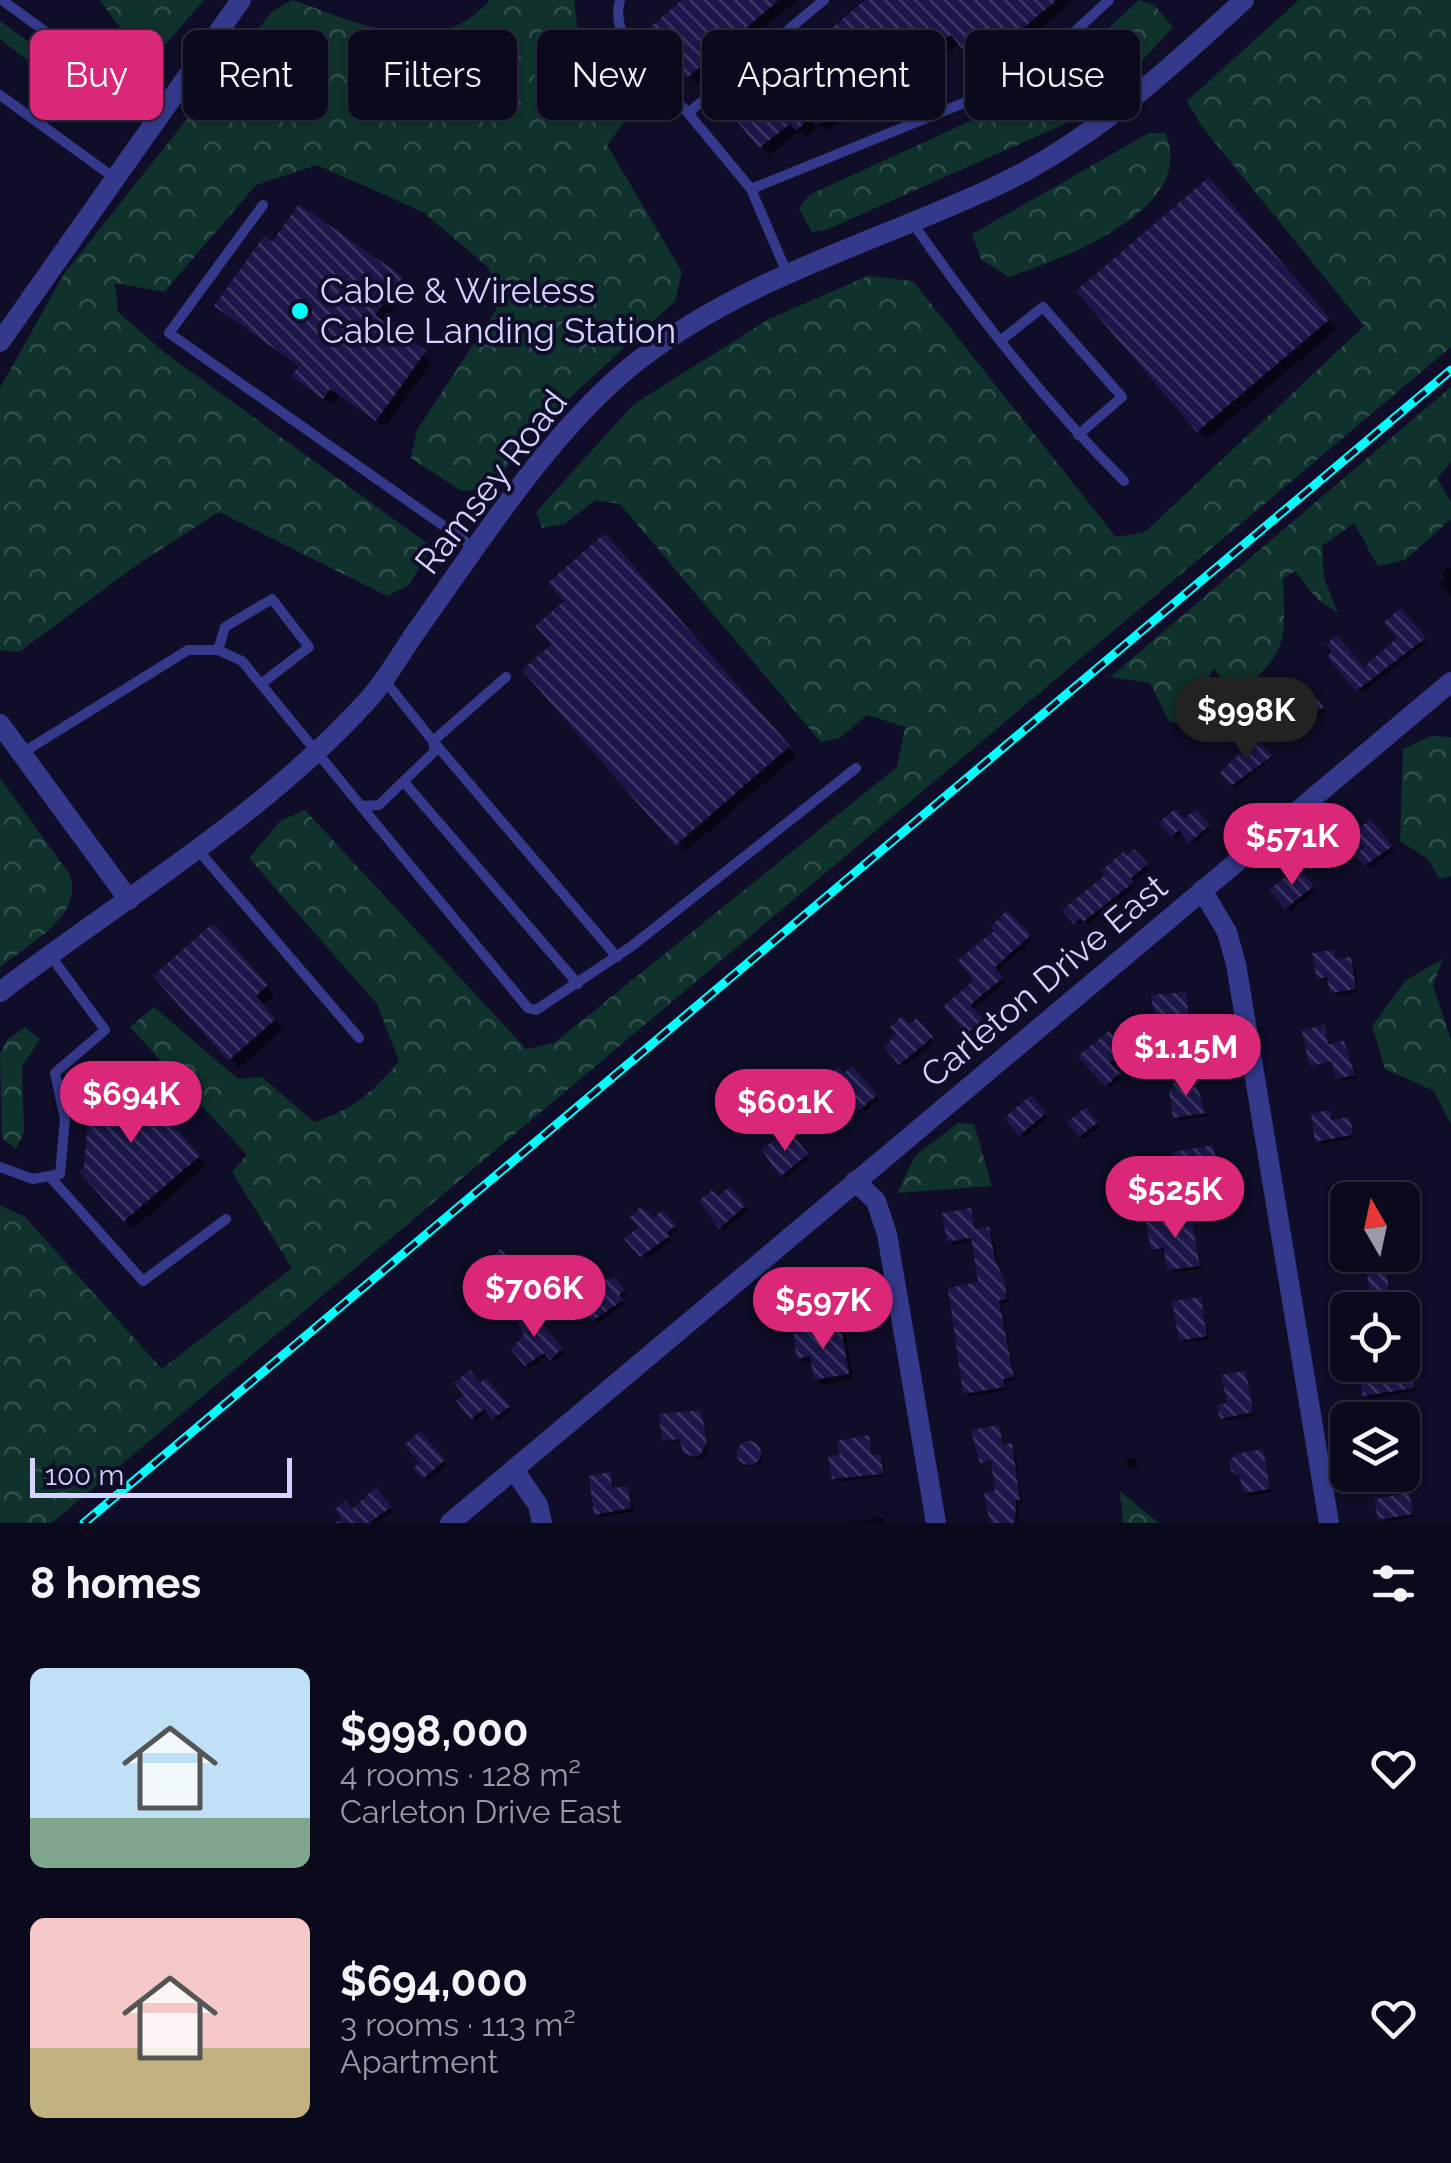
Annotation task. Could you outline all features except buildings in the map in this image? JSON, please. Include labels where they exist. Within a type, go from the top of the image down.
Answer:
[{"type":"street","points":[[163,112],[241,0]]},
{"type":"street","name":"Ramsey Road","points":[[0,992],[198,850],[316,754],[384,681],[476,548],[583,414],[633,365],[694,321],[787,273],[993,188],[1096,130],[1244,0]]},
{"type":"street","points":[[0,342],[157,120]]},
{"type":"street","name":"Carleton Drive East","points":[[450,1523],[1202,890],[1447,691]]},
{"type":"street","points":[[0,724],[129,900]]},
{"type":"street","points":[[1202,890],[1228,932],[1236,964],[1329,1523]]},
{"type":"street","points":[[855,1181],[876,1201],[886,1234],[936,1523]]},
{"type":"street","points":[[514,1470],[538,1506],[542,1523]]},
{"type":"lane","points":[[2,0],[43,30]]},
{"type":"lane","points":[[620,0],[616,21],[636,57],[688,112],[751,189],[787,273]]},
{"type":"lane","points":[[688,112],[824,0]]},
{"type":"lane","points":[[751,189],[1008,84],[1110,0]]},
{"type":"lane","points":[[0,95],[117,180]]},
{"type":"lane","points":[[263,205],[169,333],[476,548]]},
{"type":"lane","points":[[912,222],[1000,341],[1078,435],[1124,481]]},
{"type":"lane","points":[[1000,341],[1043,307],[1122,397],[1078,435]]},
{"type":"lane","points":[[218,650],[225,627],[272,599],[309,647],[261,684]]},
{"type":"lane","points":[[20,753],[188,650],[218,650],[242,661],[528,1008],[544,1008],[617,957],[856,768]]},
{"type":"lane","points":[[433,740],[506,677]]},
{"type":"lane","points":[[384,681],[617,957]]},
{"type":"lane","points":[[361,806],[380,805],[436,751],[433,740]]},
{"type":"lane","points":[[404,782],[578,984]]},
{"type":"lane","points":[[198,850],[360,1038]]},
{"type":"lane","points":[[0,1168],[33,1179],[60,1174],[66,1144],[55,1073],[105,1030],[50,954]]},
{"type":"lane","points":[[52,1178],[143,1281],[226,1220]]},
{"type":"green space","points":[[100,0],[204,0],[164,46],[163,30],[122,30]]},
{"type":"green space","points":[[292,0],[386,30],[348,30],[348,120],[517,120],[517,30],[445,30],[468,19],[490,0],[574,0],[578,30],[537,30],[537,120],[626,120],[607,145],[682,272],[675,301],[526,438],[493,488],[461,491],[411,458],[417,430],[496,310],[489,268],[423,212],[317,165],[256,185],[164,292],[115,283],[118,312],[164,352],[432,547],[409,585],[387,596],[219,512],[141,562],[19,652],[0,650],[0,388],[64,274],[186,120],[328,120],[328,30],[258,30],[272,12]]},
{"type":"green space","points":[[1139,0],[1154,5],[1173,27],[1140,63],[1140,30],[1106,30]]},
{"type":"green space","points":[[1299,0],[1451,0],[1451,347],[52,1523],[0,1523],[0,1205],[24,1216],[162,1369],[292,1268],[232,1172],[247,1155],[130,1027],[154,1007],[238,1079],[262,1077],[314,1122],[361,1099],[399,1061],[377,1004],[249,858],[280,821],[305,810],[526,1049],[554,1043],[897,767],[905,727],[867,715],[840,738],[821,742],[620,504],[596,500],[564,524],[542,528],[536,512],[634,404],[769,319],[868,276],[913,281],[1116,537],[1145,532],[1364,326],[1200,124],[1187,101]]},
{"type":"green space","points":[[0,21],[30,42],[30,63],[0,39]]},
{"type":"green space","points":[[972,120],[1073,120],[826,230],[812,232],[799,209],[809,195]]},
{"type":"green space","points":[[1149,133],[1165,133],[1170,160],[1163,185],[1119,227],[1059,258],[1008,277],[981,259],[972,234]]},
{"type":"green space","points":[[1451,387],[1451,462],[1437,479],[1451,502],[1451,519],[1405,560],[1378,566],[1354,523],[1322,546],[1324,578],[1338,613],[1317,599],[1295,571],[1283,578],[1283,633],[1274,657],[1234,697],[1214,668],[1200,691],[1189,728],[1169,721],[1150,683],[1110,677]]},
{"type":"green space","points":[[1431,736],[1451,737],[1451,876],[1439,879],[1428,859],[1400,841],[1403,749]]},
{"type":"green space","points":[[0,778],[70,875],[72,890],[69,904],[51,928],[0,967]]},
{"type":"green space","points":[[1443,959],[1433,985],[1451,1040],[1451,1124],[1434,1091],[1385,1069],[1372,1026],[1406,980]]},
{"type":"green space","points":[[25,1027],[40,1039],[22,1067],[24,1132],[16,1149],[2,1138],[0,1053],[6,1041]]},
{"type":"green space","points":[[958,1123],[974,1124],[992,1186],[897,1193],[915,1156]]},
{"type":"green space","points":[[1120,1491],[1159,1523],[1123,1523]]},
{"type":"railway","points":[[84,1523],[1451,370]]},
{"type":"place","name":"Cable & Wireless Cable Landing Station","points":[[300,311]]}]
